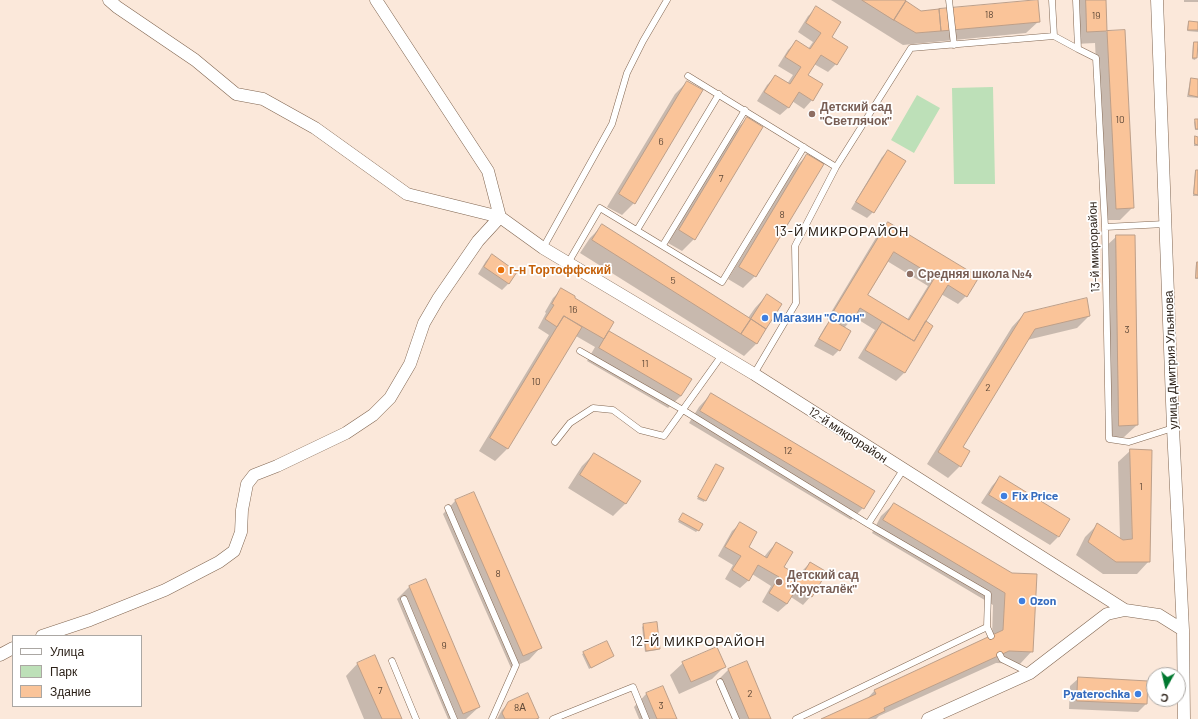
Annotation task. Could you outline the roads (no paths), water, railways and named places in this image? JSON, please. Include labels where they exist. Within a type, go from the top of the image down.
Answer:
[{"type":"street","points":[[109,0],[116,7],[194,60],[236,94],[263,99],[316,128],[407,194],[500,217]]},
{"type":"street","points":[[376,0],[488,172],[500,217]]},
{"type":"street","name":"улица Дмитрия Ульянова","points":[[1157,0],[1173,428],[1183,630],[1184,719]]},
{"type":"street","points":[[45,635],[98,617],[165,590],[219,562],[234,551],[241,532],[242,510],[247,484],[254,475],[277,466],[346,433],[373,415],[390,398],[410,364],[424,323],[438,299],[478,241],[500,217]]},
{"type":"street","name":"12-й микрорайон","points":[[500,217],[543,248],[754,374],[1125,610]]},
{"type":"street","name":"12-й микрорайон","points":[[928,719],[1030,673],[1107,614],[1125,610],[1159,615],[1183,630]]},
{"type":"street","points":[[0,655],[12,649]]},
{"type":"lane","points":[[543,248],[612,124],[627,73],[643,41],[667,0]]},
{"type":"lane","points":[[949,0],[954,45]]},
{"type":"lane","points":[[1052,0],[1054,36]]},
{"type":"lane","points":[[1076,0],[1078,49]]},
{"type":"lane","points":[[754,374],[796,303],[795,246],[836,167],[911,48],[1054,36],[1078,49]]},
{"type":"lane","name":"13-й микрорайон","points":[[1078,49],[1096,58],[1105,227],[1109,439],[1129,442],[1173,428]]},
{"type":"lane","points":[[688,76],[836,167]]},
{"type":"lane","points":[[637,230],[719,94]]},
{"type":"lane","points":[[663,245],[745,110]]},
{"type":"lane","points":[[568,263],[600,208],[722,282],[804,147]]},
{"type":"lane","points":[[1105,227],[1165,224]]},
{"type":"lane","points":[[580,351],[683,410],[868,524],[988,594],[987,627],[991,636]]},
{"type":"lane","points":[[555,442],[570,423],[593,408],[613,410],[640,430],[664,436],[722,355]]},
{"type":"lane","points":[[868,524],[903,470]]},
{"type":"lane","points":[[448,508],[516,665],[492,719]]},
{"type":"lane","points":[[404,599],[454,719]]},
{"type":"lane","points":[[796,719],[987,627]]},
{"type":"lane","points":[[1000,655],[1002,659],[1030,673]]},
{"type":"lane","points":[[392,661],[416,719]]},
{"type":"lane","points":[[720,682],[736,719]]},
{"type":"lane","points":[[553,719],[560,718],[633,687],[646,719]]},
{"type":"place","name":"Детский сад \"Светлячок\"","points":[[812,114]]},
{"type":"place","name":"г-н Тортоффский","points":[[501,270]]},
{"type":"place","name":"Средняя школа №4","points":[[910,274]]},
{"type":"place","name":"Магазин \"Слон\"","points":[[765,318]]},
{"type":"place","name":"Fix Price","points":[[1004,496]]},
{"type":"place","name":"Детский сад \"Хрусталёк\"","points":[[779,582]]},
{"type":"place","name":"Ozon","points":[[1022,601]]},
{"type":"place","name":"Pyaterochka","points":[[1138,694]]},
{"type":"district","name":"13-Й МИКРОРАЙОН","points":[[842,232]]},
{"type":"district","name":"12-Й МИКРОРАЙОН","points":[[698,642]]}]
